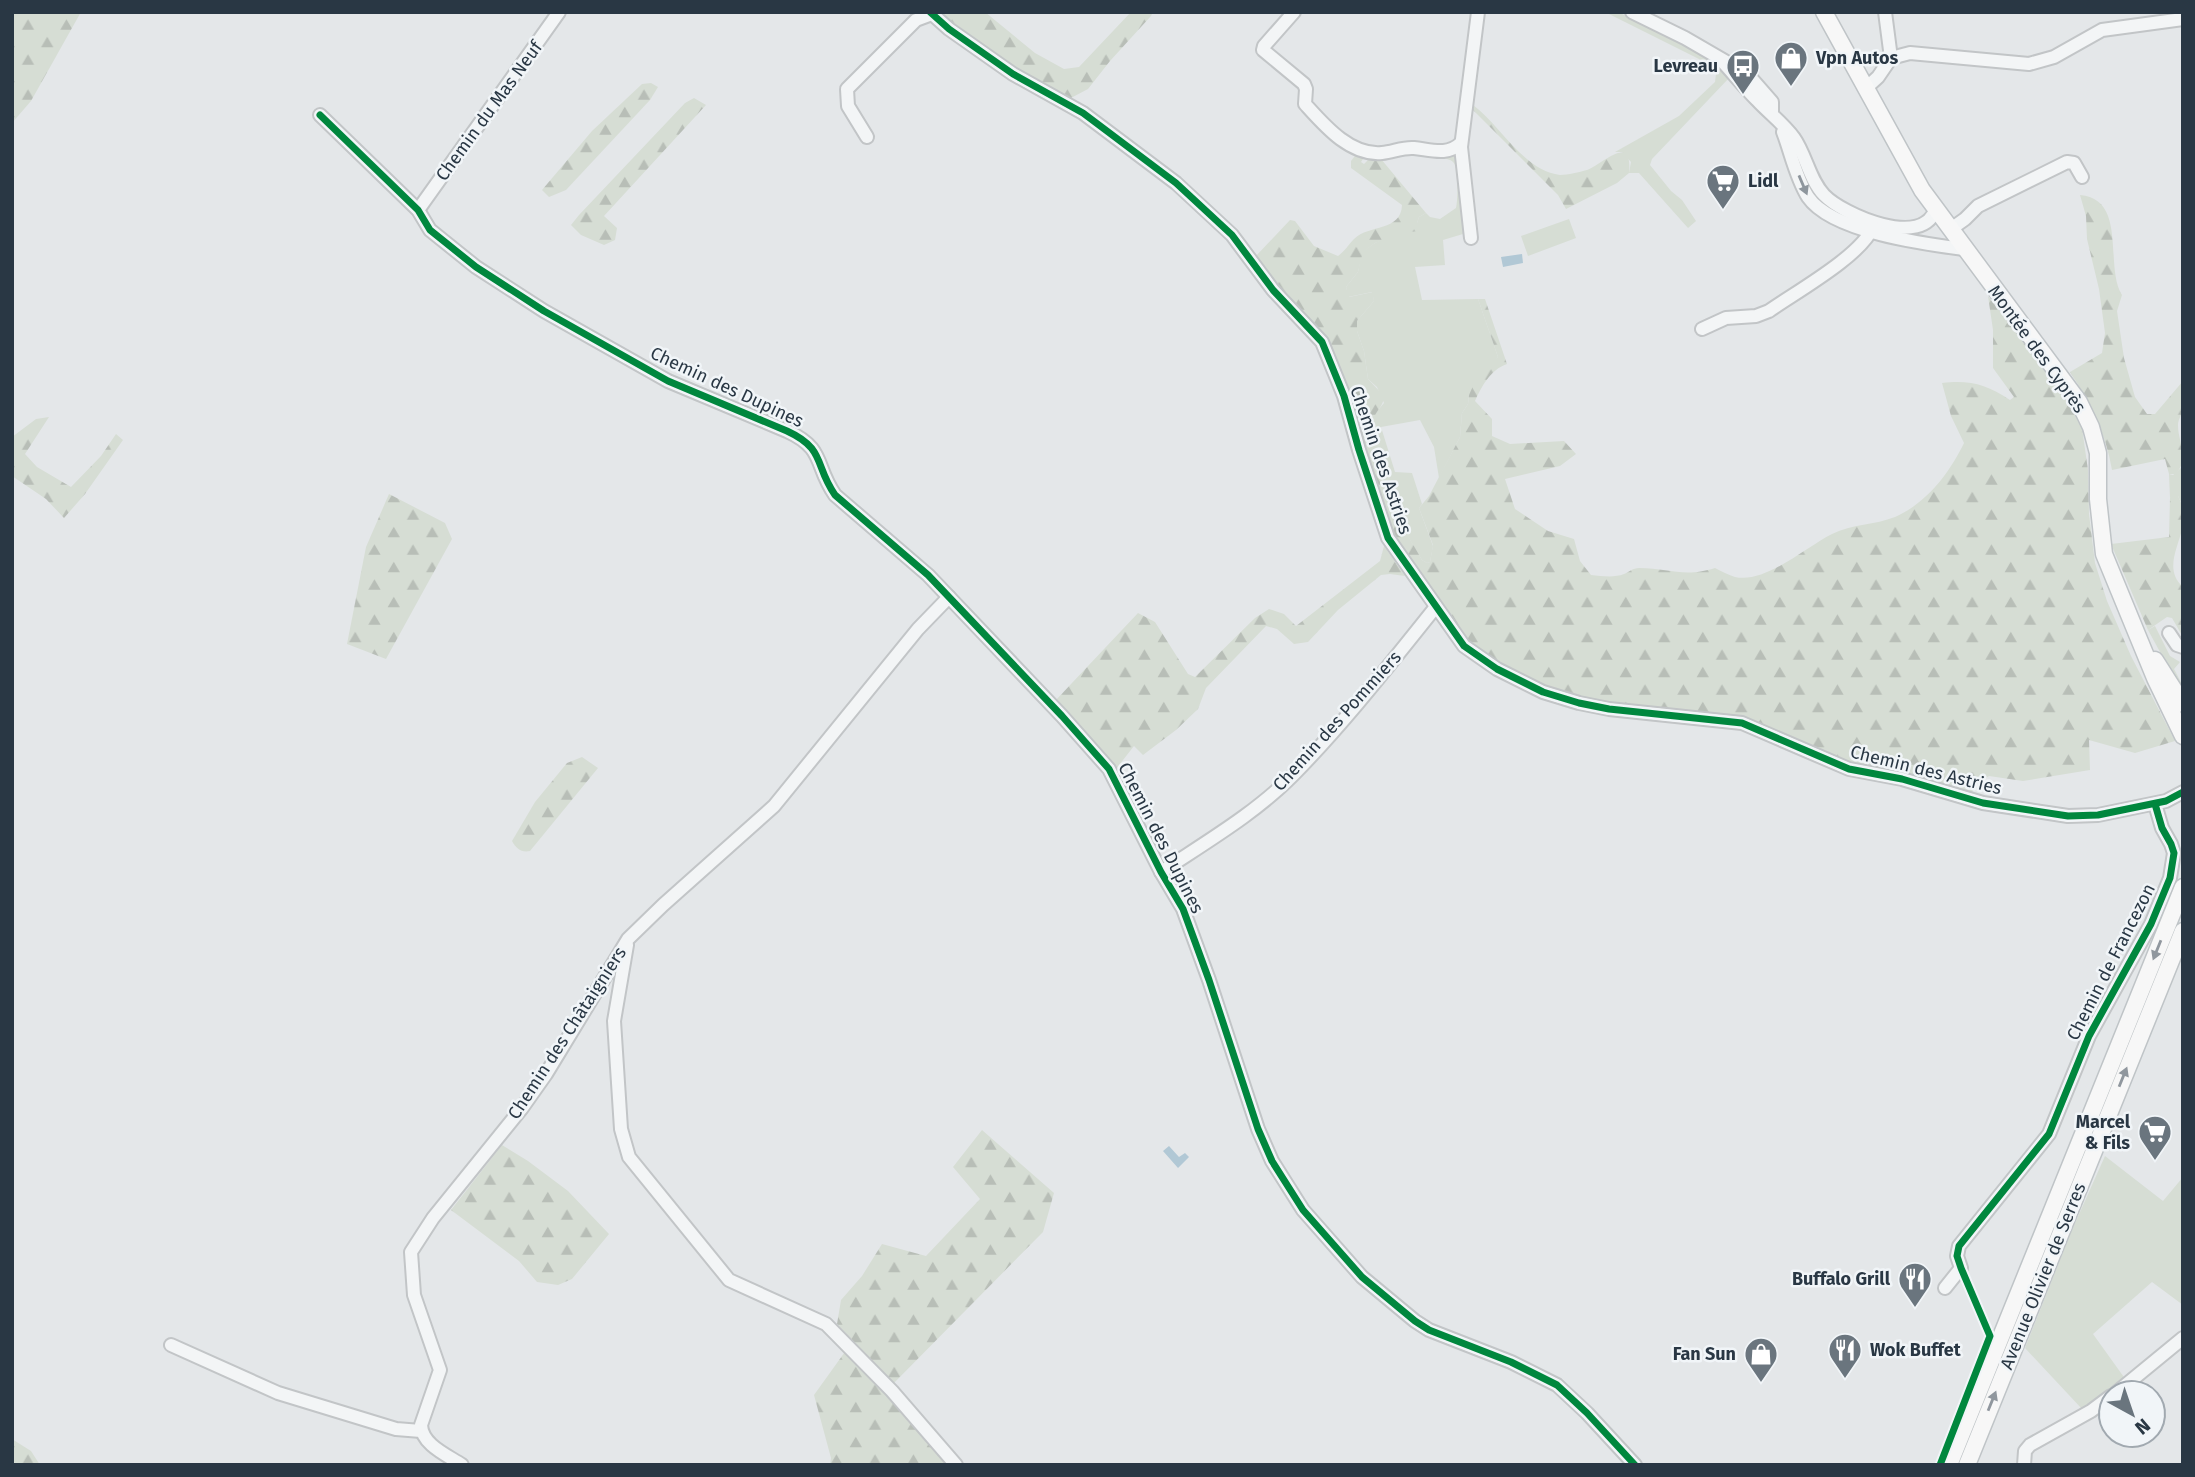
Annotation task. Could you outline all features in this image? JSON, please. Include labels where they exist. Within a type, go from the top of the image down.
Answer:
[{"type":"main road","name":"Montée des Cyprès","points":[[1824,12],[1922,190],[2079,402],[2091,427],[2098,453],[2100,536],[2104,554],[2155,678],[2183,736]]},
{"type":"main road","name":"Montée des Cyprès","points":[[2139,638],[2183,704]]},
{"type":"main road","name":"Avenue Olivier de Serres","points":[[1949,1465],[2183,887]]},
{"type":"main road","name":"Avenue Olivier de Serres","points":[[1967,1465],[2183,931]]},
{"type":"street","name":"Chemin du Mas Neuf","points":[[418,210],[559,12]]},
{"type":"street","points":[[1294,12],[1263,50],[1304,84],[1305,104],[1346,142],[1357,149],[1378,154],[1405,148],[1445,152],[1461,143]]},
{"type":"street","points":[[1471,238],[1461,143],[1478,12]]},
{"type":"street","points":[[1632,12],[1685,37],[1721,60],[1796,141],[1816,184],[1825,197],[1839,207],[1873,228],[1910,242],[1965,249]]},
{"type":"street","points":[[1866,88],[1878,77],[1891,58],[1885,12]]},
{"type":"street","points":[[867,137],[848,106],[847,89],[916,20],[931,13]]},
{"type":"street","name":"Chemin des Astries","points":[[931,13],[1013,74],[1083,113],[1176,183],[1232,235],[1273,290],[1322,342],[1344,396],[1388,538],[1464,646],[1497,668],[1543,692],[1579,703],[1609,709],[1742,723],[1849,769],[1902,779],[1983,803],[2068,816],[2098,815],[2160,803],[2183,792]]},
{"type":"street","points":[[1891,58],[1910,54],[2029,64],[2054,57],[2102,30],[2183,19]]},
{"type":"street","name":"Chemin des Dupines","points":[[320,115],[418,210],[429,230],[476,267],[544,312],[668,381],[799,436],[813,449],[835,495],[928,575],[1109,769],[1161,872],[1183,909],[1258,1129],[1272,1161],[1303,1210],[1362,1277],[1415,1321],[1429,1330],[1511,1362],[1557,1385],[1635,1465]]},
{"type":"street","points":[[1951,229],[1978,206],[2067,162],[2074,163],[2082,177]]},
{"type":"street","points":[[1873,228],[1917,226],[1928,222],[1936,208]]},
{"type":"street","points":[[1702,329],[1726,318],[1756,316],[1769,311],[1844,259],[1863,242],[1873,228]]},
{"type":"street","name":"Chemin des Châtaigniers","points":[[421,1431],[440,1370],[414,1295],[411,1252],[433,1218],[522,1108],[546,1074],[628,939],[774,806],[918,629],[949,597]]},
{"type":"street","name":"Chemin des Pommiers","points":[[1161,872],[1257,807],[1293,775],[1380,676],[1435,608]]},
{"type":"street","points":[[2169,633],[2177,645],[2183,647]]},
{"type":"street","name":"Chemin des Astries","points":[[2160,803],[2183,806]]},
{"type":"street","name":"Chemin de Francezon","points":[[1945,1288],[1961,1268],[1957,1256],[1959,1245],[2049,1134],[2089,1036],[2154,917],[2171,878],[2174,853],[2162,828],[2160,803]]},
{"type":"street","points":[[628,939],[614,1021],[621,1129],[629,1157],[729,1280],[827,1324],[892,1391],[956,1465]]},
{"type":"street","points":[[2133,1379],[2183,1338]]},
{"type":"street","points":[[171,1345],[278,1393],[396,1429],[421,1431],[432,1444],[461,1465]]},
{"type":"street","points":[[2024,1465],[2023,1458],[2030,1445],[2097,1406]]},
{"type":"green space","points":[[12,12],[81,12],[31,101],[12,123]]},
{"type":"green space","points":[[939,12],[985,12],[1035,53],[1064,69],[1079,67],[1131,12],[1153,12],[1088,89],[1069,99],[1017,70]]},
{"type":"green space","points":[[1605,12],[1618,12],[1676,40],[1704,57],[1729,78],[1652,159],[1650,165],[1682,200],[1696,221],[1688,228],[1639,173],[1629,173],[1631,162],[1622,152],[1615,152],[1679,116],[1715,82],[1716,74],[1699,59]]},
{"type":"green space","points":[[651,83],[658,87],[650,100],[566,190],[549,197],[542,190],[592,131],[642,84]]},
{"type":"green space","points":[[694,98],[706,105],[604,216],[617,228],[615,240],[604,245],[581,235],[571,225],[579,215],[685,103]]},
{"type":"green space","points":[[1473,105],[1524,157],[1547,172],[1563,175],[1587,170],[1622,152],[1629,161],[1629,173],[1617,183],[1566,209],[1558,195],[1469,106]]},
{"type":"green space","points":[[1457,151],[1470,230],[1443,240],[1445,265],[1415,267],[1422,300],[1478,299],[1498,357],[1469,395],[1468,404],[1462,413],[1460,437],[1439,478],[1434,447],[1420,420],[1381,427],[1395,472],[1412,473],[1422,504],[1419,508],[1433,546],[1430,562],[1427,563],[1422,560],[1403,528],[1396,511],[1394,485],[1384,467],[1372,472],[1360,431],[1368,433],[1374,415],[1384,403],[1377,387],[1368,379],[1357,321],[1374,301],[1372,292],[1348,297],[1346,287],[1358,272],[1362,252],[1417,223],[1419,217],[1426,213],[1430,217],[1440,219],[1456,208],[1455,165],[1451,160],[1439,157]]},
{"type":"green space","points":[[1358,152],[1365,156],[1361,162],[1364,164],[1369,159],[1381,159],[1426,213],[1419,217],[1418,231],[1402,233],[1375,243],[1363,252],[1358,272],[1346,287],[1349,297],[1373,292],[1374,301],[1357,321],[1368,379],[1384,396],[1374,419],[1376,430],[1368,433],[1360,431],[1329,342],[1278,290],[1255,257],[1290,220],[1295,221],[1314,246],[1338,256],[1360,234],[1396,220],[1402,205],[1351,168],[1351,161]]},
{"type":"green space","points":[[2080,195],[2095,199],[2104,208],[2110,221],[2117,283],[2122,295],[2117,311],[2124,358],[2135,397],[2147,414],[2155,414],[2183,381],[2183,409],[2178,432],[2183,456],[2176,474],[2169,474],[2165,459],[2112,470],[2097,419],[2070,372],[2102,353],[2105,333],[2099,289],[2087,239],[2086,216]]},
{"type":"green space","points":[[1569,219],[1576,238],[1528,256],[1521,236]]},
{"type":"green space","points":[[1988,296],[2063,393],[2082,428],[2095,563],[2107,601],[2131,656],[2175,741],[2135,753],[2089,740],[2090,770],[2023,781],[1989,776],[1977,784],[1970,796],[1856,766],[1738,717],[1595,701],[1546,687],[1473,647],[1405,554],[1386,519],[1372,472],[1384,467],[1391,470],[1395,504],[1401,522],[1422,560],[1430,562],[1433,545],[1419,508],[1429,496],[1460,437],[1462,413],[1468,404],[1473,386],[1498,357],[1478,299],[1485,299],[1507,364],[1491,374],[1475,401],[1492,419],[1492,436],[1510,444],[1564,441],[1576,454],[1560,466],[1505,479],[1515,509],[1548,531],[1574,539],[1580,561],[1591,575],[1616,576],[1639,568],[1694,572],[1715,568],[1735,577],[1759,575],[1785,563],[1832,534],[1855,526],[1880,522],[1907,511],[1936,486],[1964,443],[1951,416],[1942,383],[1978,384],[2010,400],[2014,397],[1993,368],[1993,330]]},
{"type":"green space","points":[[49,417],[25,454],[37,467],[71,487],[101,456],[116,434],[123,440],[85,494],[64,518],[46,499],[12,476],[12,437],[36,419]]},
{"type":"green space","points":[[2183,457],[2183,506],[2178,496],[2170,498],[2169,474],[2173,475],[2181,468]]},
{"type":"green space","points":[[389,494],[445,523],[452,539],[386,659],[347,644],[366,547]]},
{"type":"green space","points":[[2175,494],[2180,500],[2183,516],[2173,566],[2177,580],[2183,587],[2183,637],[2172,618],[2167,617],[2148,630],[2111,544],[2169,537],[2170,498]]},
{"type":"green space","points":[[1384,546],[1405,576],[1381,575],[1338,610],[1308,642],[1294,644],[1277,629],[1266,626],[1206,688],[1198,709],[1176,730],[1143,755],[1134,746],[1116,769],[1055,701],[1138,613],[1155,622],[1188,674],[1195,677],[1255,618],[1269,609],[1284,614],[1296,626],[1380,561]]},
{"type":"green space","points":[[2155,626],[2170,656],[2180,662],[2174,669],[2183,686],[2183,694],[2148,630]]},
{"type":"green space","points":[[582,757],[598,768],[530,851],[519,849],[512,841],[535,802],[567,763]]},
{"type":"green space","points":[[982,1130],[1054,1193],[1043,1232],[893,1384],[837,1324],[841,1300],[862,1276],[882,1244],[926,1256],[980,1199],[953,1167]]},
{"type":"green space","points":[[502,1145],[568,1191],[609,1234],[572,1279],[558,1285],[537,1282],[519,1261],[451,1210]]},
{"type":"green space","points":[[2105,1156],[2163,1201],[2183,1177],[2183,1305],[2152,1282],[2093,1334],[2125,1379],[2097,1379],[2097,1399],[2082,1409],[2025,1348]]},
{"type":"green space","points":[[847,1349],[951,1465],[830,1465],[831,1458],[814,1395]]},
{"type":"green space","points":[[12,1439],[31,1451],[40,1465],[12,1465]]},
{"type":"water","points":[[1522,254],[1523,263],[1503,267],[1501,257]]},
{"type":"water","points":[[1169,1146],[1179,1157],[1185,1153],[1189,1157],[1178,1168],[1163,1151]]},
{"type":"cycle path","points":[[930,12],[949,29],[1013,74],[1083,113],[1176,183],[1232,235],[1273,290],[1322,342],[1344,396],[1388,538],[1464,646],[1497,669],[1543,692],[1579,703],[1609,709],[1742,723],[1849,769],[1902,779],[1983,803],[2068,816],[2098,815],[2166,801],[2183,792]]},
{"type":"cycle path","points":[[320,115],[418,210],[430,230],[476,267],[544,311],[668,381],[787,431],[808,444],[818,458],[835,495],[928,575],[1109,769],[1161,872],[1183,909],[1258,1129],[1272,1161],[1303,1210],[1362,1277],[1415,1321],[1429,1330],[1511,1362],[1557,1385],[1635,1465]]},
{"type":"cycle path","points":[[1940,1465],[1990,1336],[1961,1268],[1957,1256],[1959,1246],[2049,1134],[2089,1036],[2151,924],[2170,878],[2174,853],[2162,828],[2155,804]]},
{"type":"place","name":"Vpn Autos","points":[[1791,88]]},
{"type":"place","name":"Levreau","points":[[1743,96]]},
{"type":"place","name":"Lidl","points":[[1723,211]]},
{"type":"place","name":"Marcel & Fils","points":[[2155,1162]]},
{"type":"place","name":"Buffalo Grill","points":[[1915,1309]]},
{"type":"place","name":"Wok Buffet","points":[[1845,1380]]},
{"type":"place","name":"Fan Sun","points":[[1761,1384]]}]
